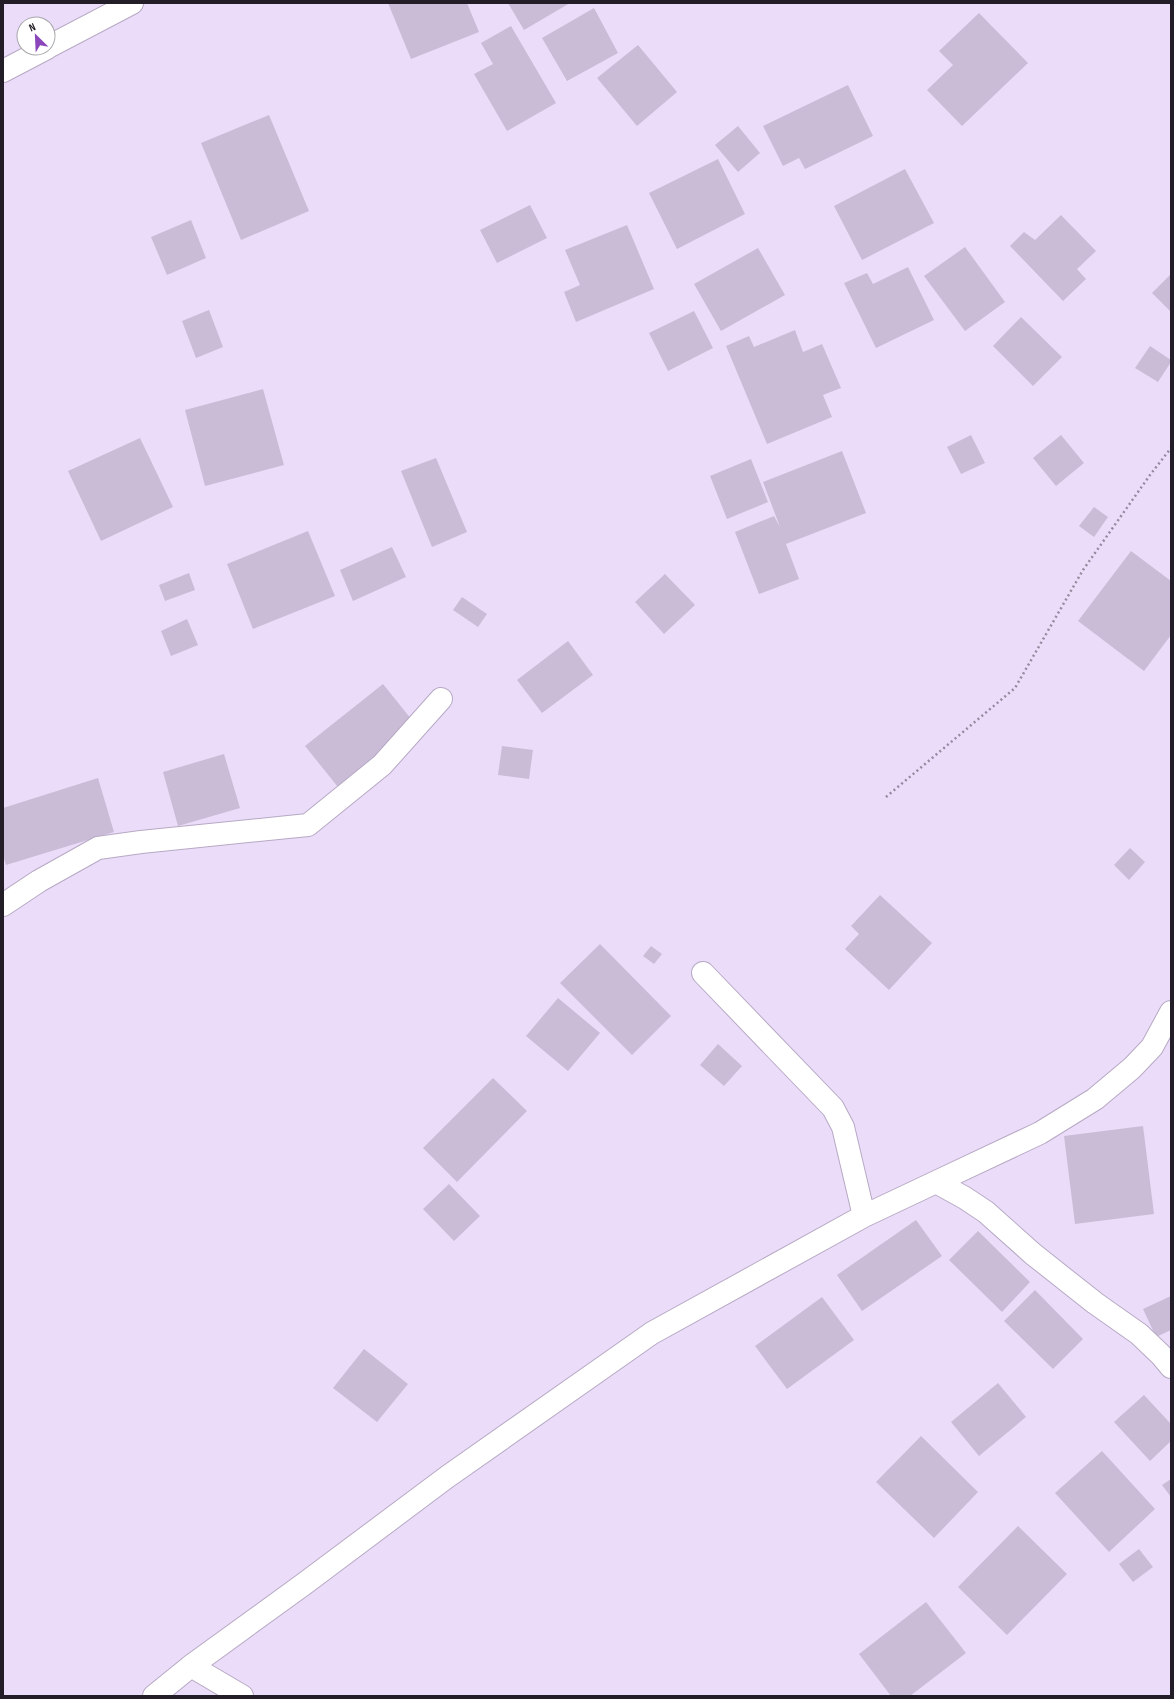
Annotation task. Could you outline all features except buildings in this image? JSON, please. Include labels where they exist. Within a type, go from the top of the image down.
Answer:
[{"type":"street","points":[[56,44],[132,3]]},
{"type":"street","points":[[3,71],[32,56]]},
{"type":"street","points":[[3,905],[39,882],[98,848],[141,842],[308,825],[382,765],[441,698]]},
{"type":"street","points":[[703,973],[833,1108],[843,1128],[864,1216]]},
{"type":"street","points":[[154,1696],[191,1666],[304,1584],[446,1477],[652,1333],[864,1216],[1040,1133],[1095,1099],[1132,1068],[1152,1047],[1170,1010]]},
{"type":"street","points":[[936,1182],[986,1212],[1033,1254],[1095,1304],[1139,1334],[1171,1367]]},
{"type":"street","points":[[191,1666],[242,1696]]},
{"type":"path","points":[[886,797],[1015,688],[1083,570],[1150,475],[1171,448]]}]
